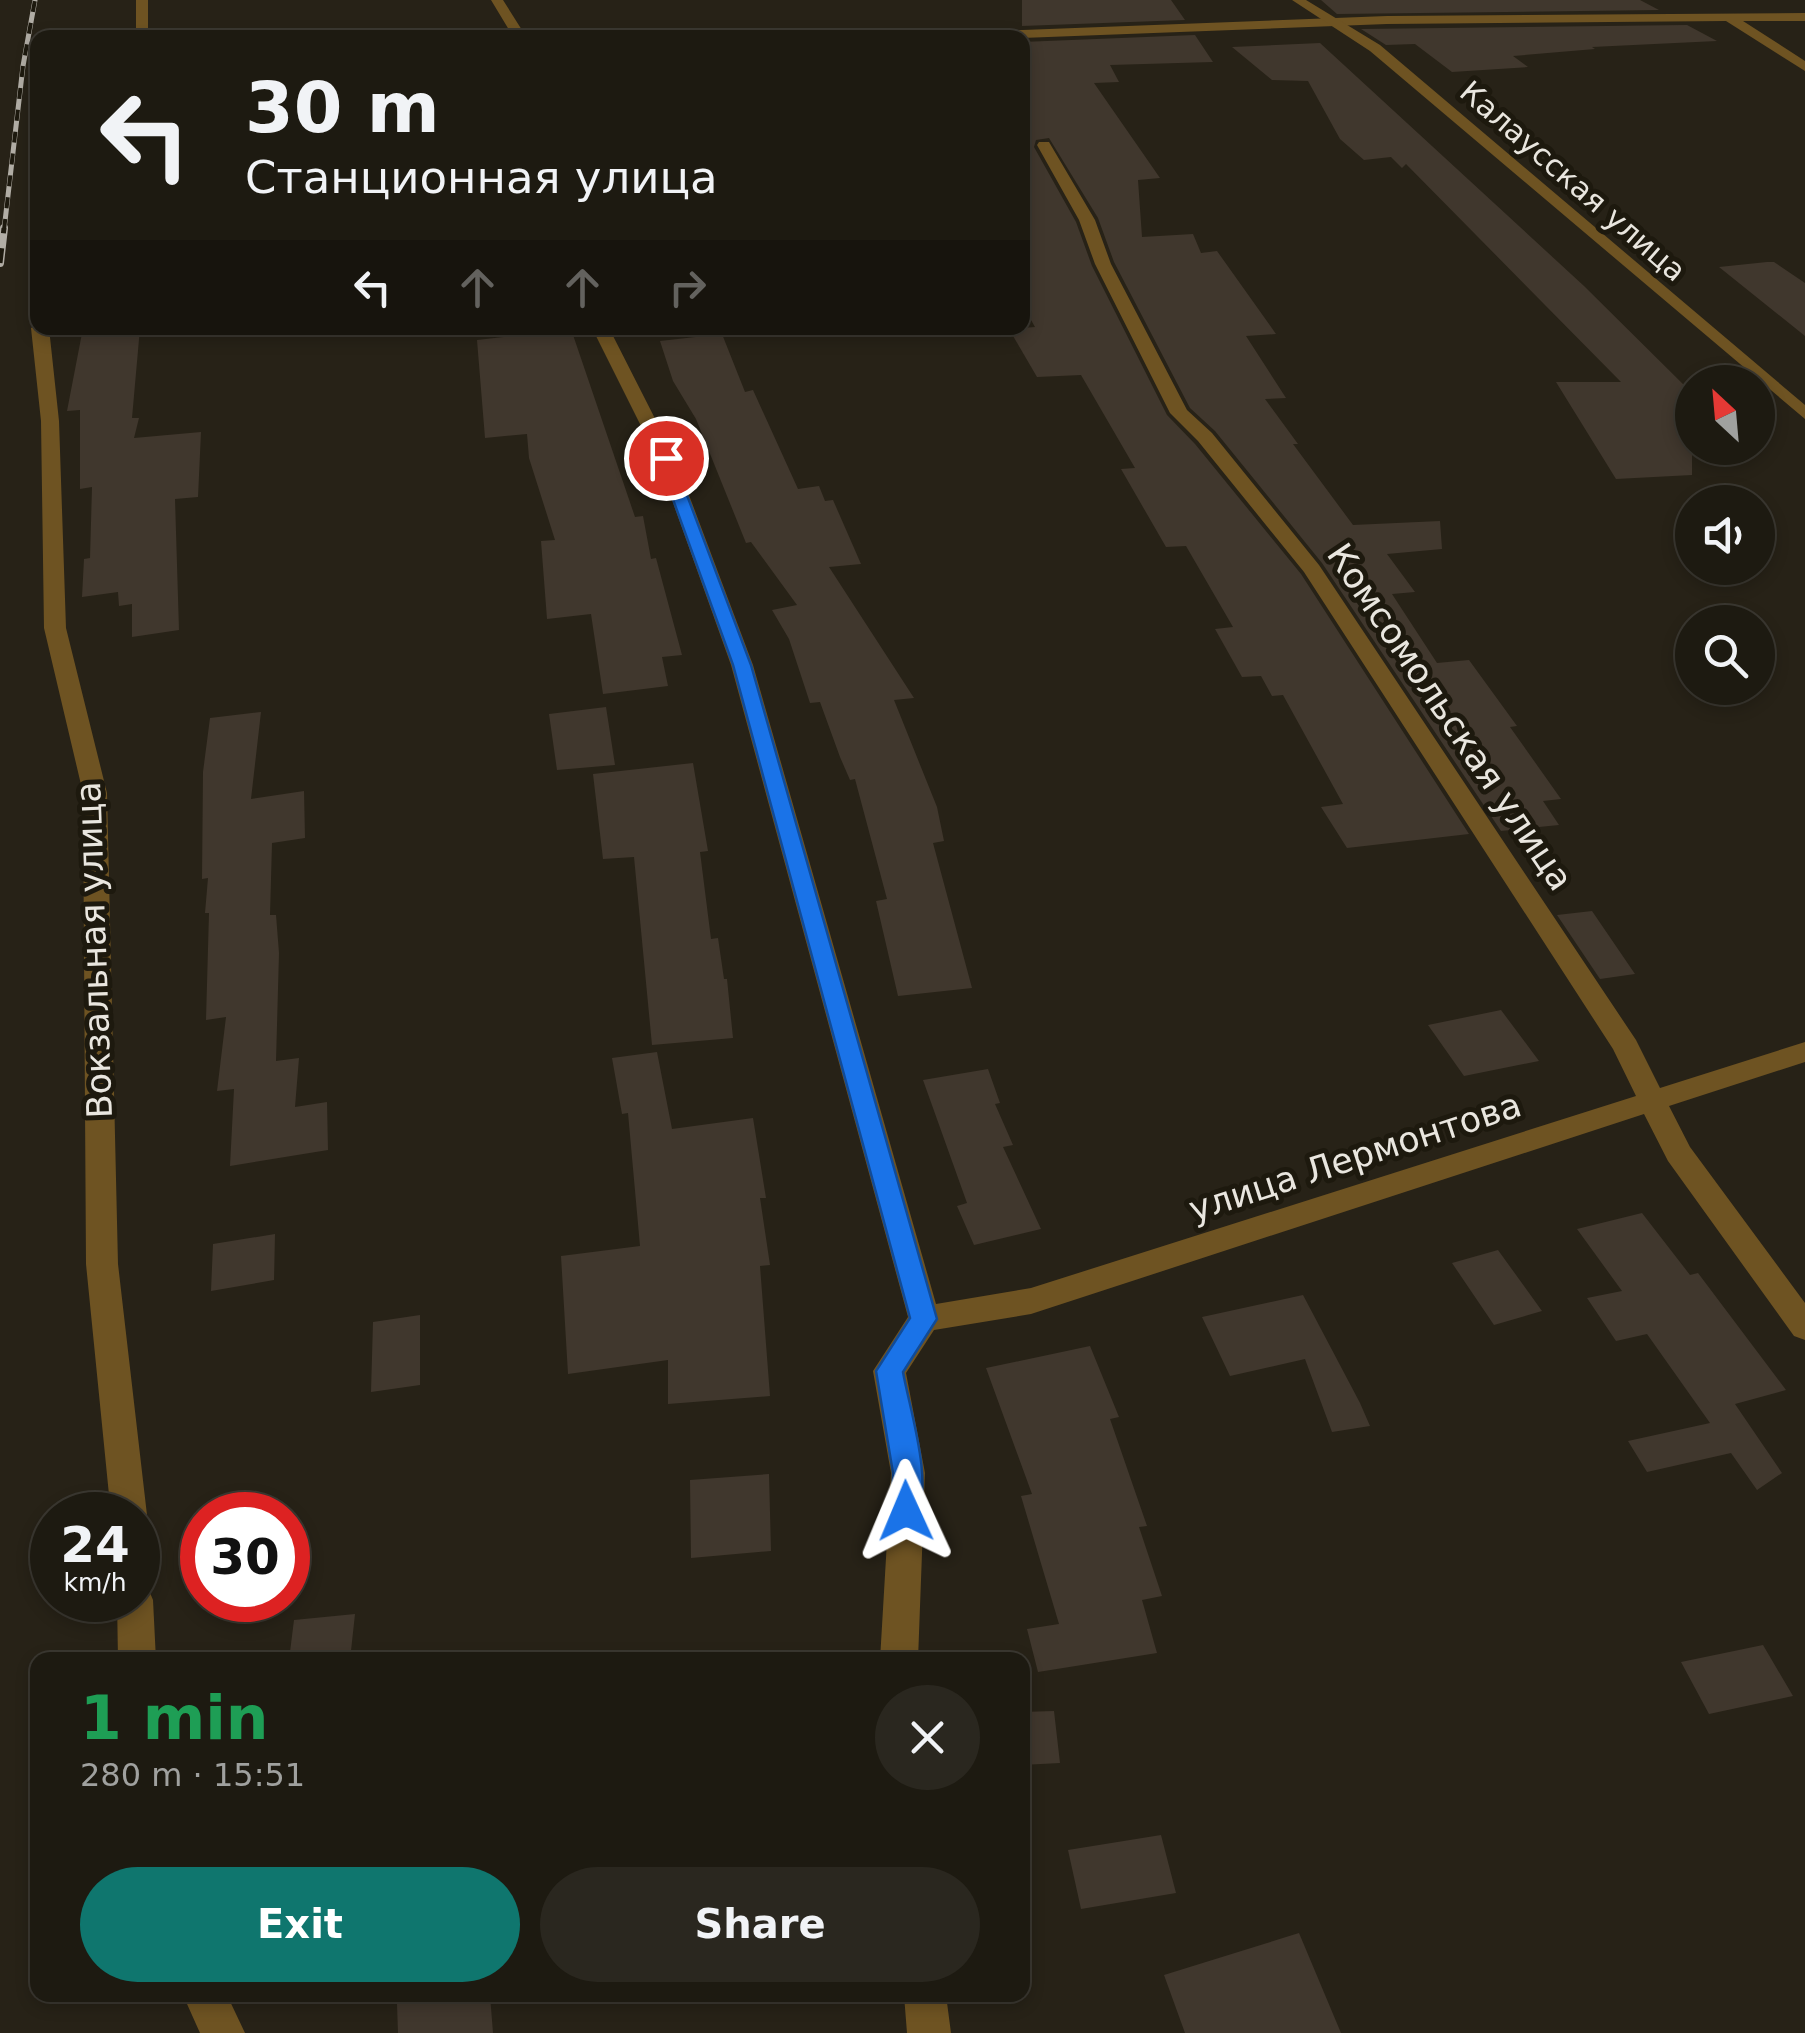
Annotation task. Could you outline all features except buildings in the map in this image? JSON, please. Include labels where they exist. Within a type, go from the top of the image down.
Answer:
[{"type":"street","points":[[142,0],[142,30]]},
{"type":"street","points":[[497,0],[516,30]]},
{"type":"street","name":"Калаусская улица","points":[[1298,0],[1375,48],[1805,414]]},
{"type":"street","points":[[1728,16],[1805,67]]},
{"type":"street","points":[[1030,34],[1332,22],[1805,16]]},
{"type":"street","name":"Комсомольская улица","points":[[1044,144],[1087,220],[1103,264],[1179,413],[1205,438],[1312,568],[1615,1031],[1678,1152],[1805,1327]]},
{"type":"street","name":"Вокзальная улица","points":[[41,335],[50,421],[56,628],[94,793],[102,1264],[127,1492]]},
{"type":"street","points":[[604,335],[666,458],[742,665],[924,1319],[889,1371],[908,1473],[899,1652]]},
{"type":"street","name":"улица Лермонтова","points":[[924,1319],[1031,1301],[1805,1052]]},
{"type":"street","points":[[136,1622],[137,1652]]},
{"type":"street","points":[[208,2002],[223,2033]]},
{"type":"street","points":[[926,2002],[929,2033]]},
{"type":"railway","points":[[4,230],[23,66],[35,0]]},
{"type":"railway","points":[[0,263],[4,228]]},
{"type":"route","points":[[666,458],[742,665],[924,1319],[889,1371],[908,1473],[906,1511]]}]
